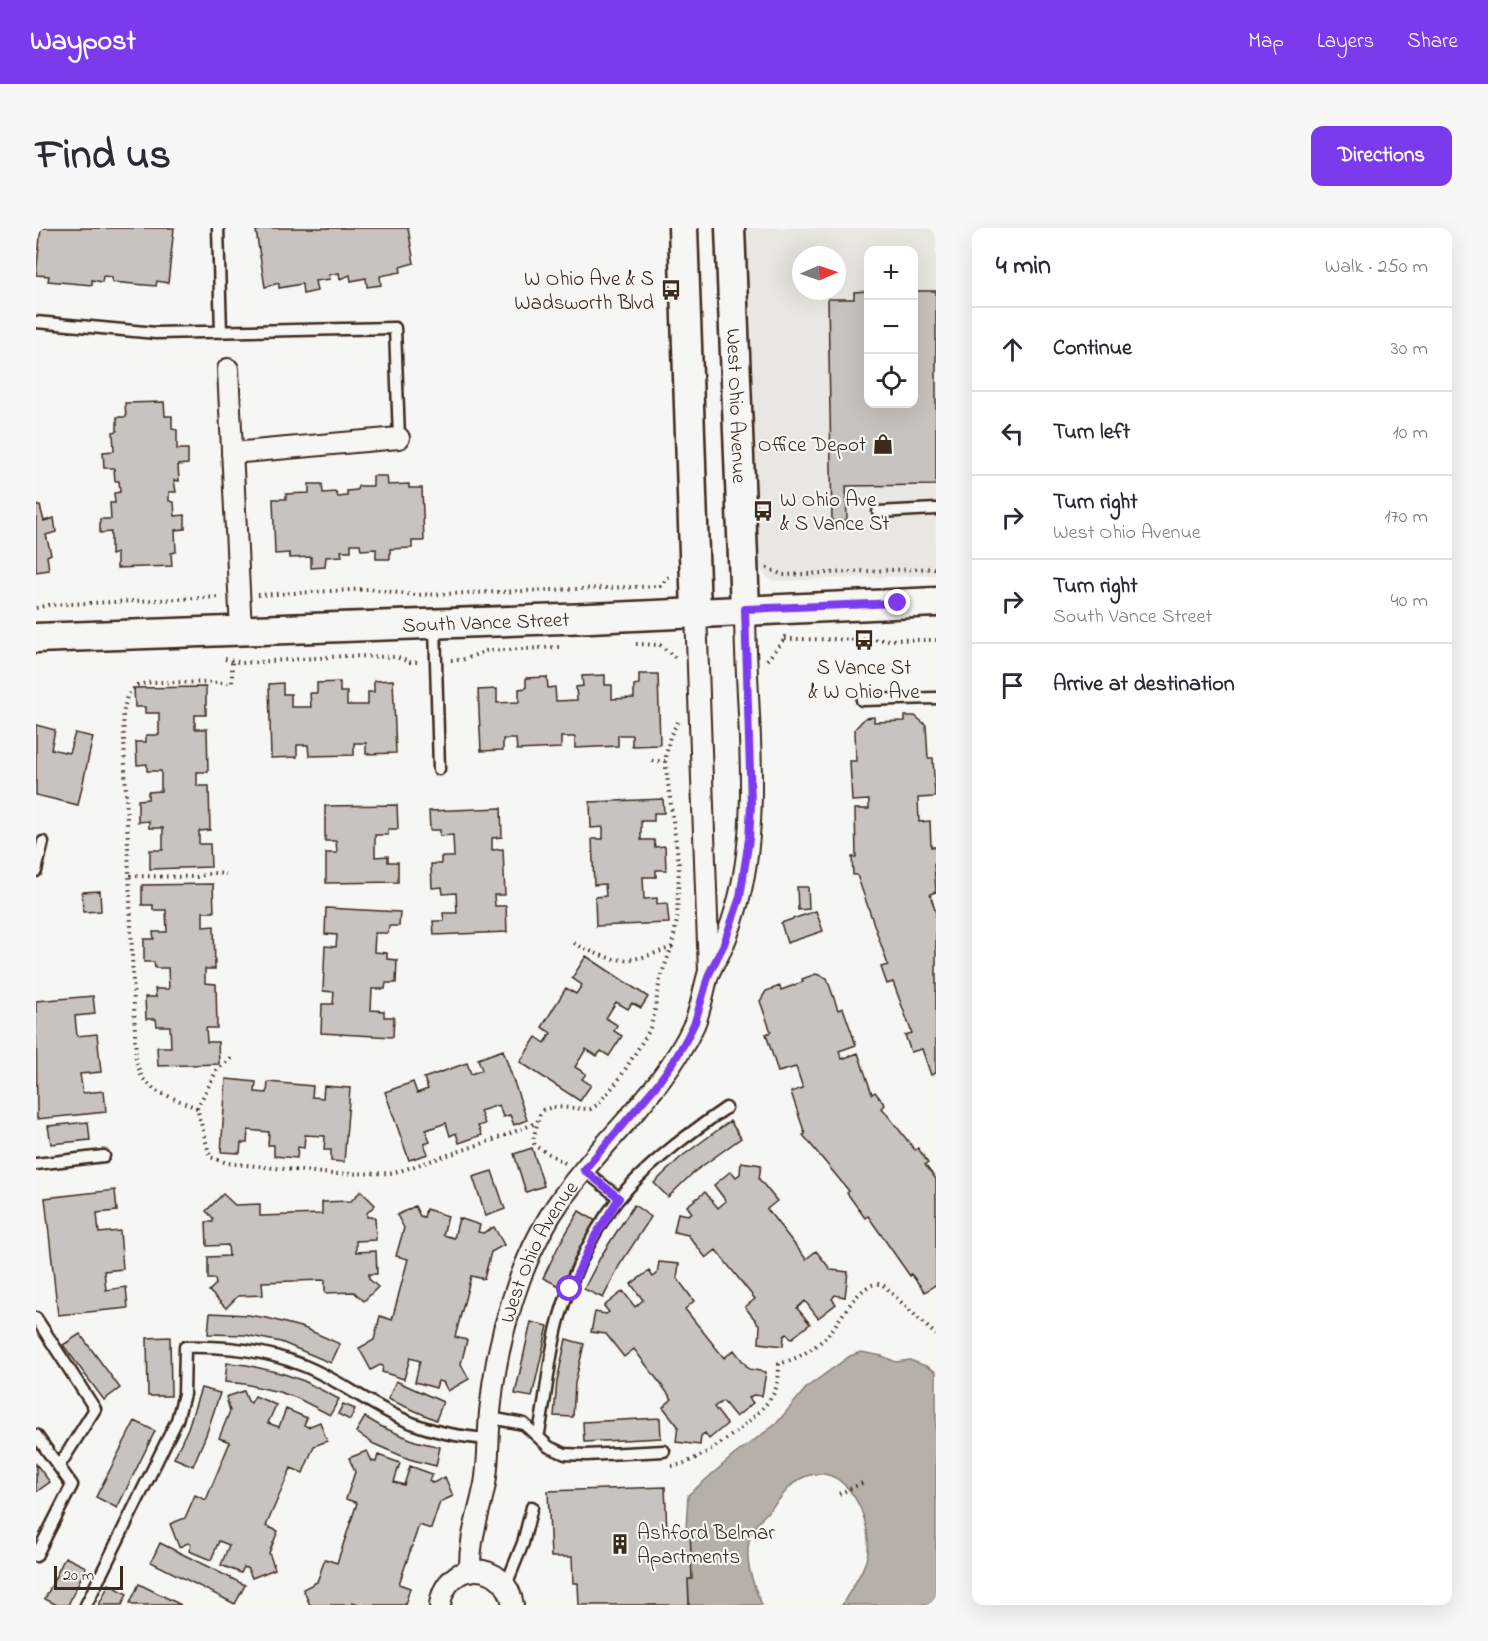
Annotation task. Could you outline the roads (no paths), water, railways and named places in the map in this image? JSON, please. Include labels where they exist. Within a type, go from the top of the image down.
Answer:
[{"type":"street","name":"West Ohio Avenue","points":[[683,228],[709,974]]},
{"type":"street","name":"West Ohio Avenue","points":[[470,1570],[470,1541],[485,1484],[490,1418],[501,1346],[520,1281],[549,1218],[581,1173],[655,1087],[674,1061],[695,1022],[709,974],[724,944],[740,897],[749,839],[751,804],[730,228]]},
{"type":"street","points":[[228,369],[241,630]]},
{"type":"street","points":[[232,453],[399,438]]},
{"type":"street","name":"South Vance Street","points":[[36,638],[936,602]]},
{"type":"street","points":[[440,1605],[443,1591],[448,1583],[470,1570],[487,1571],[494,1574],[506,1585],[513,1605]]},
{"type":"lane","points":[[219,228],[220,332]]},
{"type":"lane","points":[[36,322],[156,333],[395,328],[399,438]]},
{"type":"lane","points":[[878,512],[936,510]]},
{"type":"lane","points":[[435,623],[440,769]]},
{"type":"lane","points":[[862,700],[936,698]]},
{"type":"lane","points":[[36,872],[43,842]]},
{"type":"lane","points":[[538,1437],[560,1317],[581,1263],[604,1221],[619,1198],[661,1156],[726,1108]]},
{"type":"lane","points":[[36,1164],[104,1156]]},
{"type":"lane","points":[[581,1173],[619,1198]]},
{"type":"lane","points":[[36,1318],[95,1409],[59,1466]]},
{"type":"lane","points":[[86,1605],[177,1420],[184,1394],[184,1347],[237,1349],[282,1358],[328,1377],[412,1423],[451,1434],[488,1439]]},
{"type":"lane","points":[[490,1418],[524,1424],[549,1447],[565,1454],[664,1451]]},
{"type":"lane","points":[[36,1435],[72,1485],[36,1556]]},
{"type":"lane","points":[[506,1585],[532,1508]]},
{"type":"place","name":"W Ohio Ave & S Wadsworth Blvd","points":[[671,290]]},
{"type":"place","name":"Office Depot","points":[[883,444]]},
{"type":"place","name":"W Ohio Ave & S Vance St","points":[[763,511]]},
{"type":"place","name":"S Vance St & W Ohio Ave","points":[[864,640]]},
{"type":"place","name":"Ashford Belmar Apartments","points":[[620,1544]]}]
